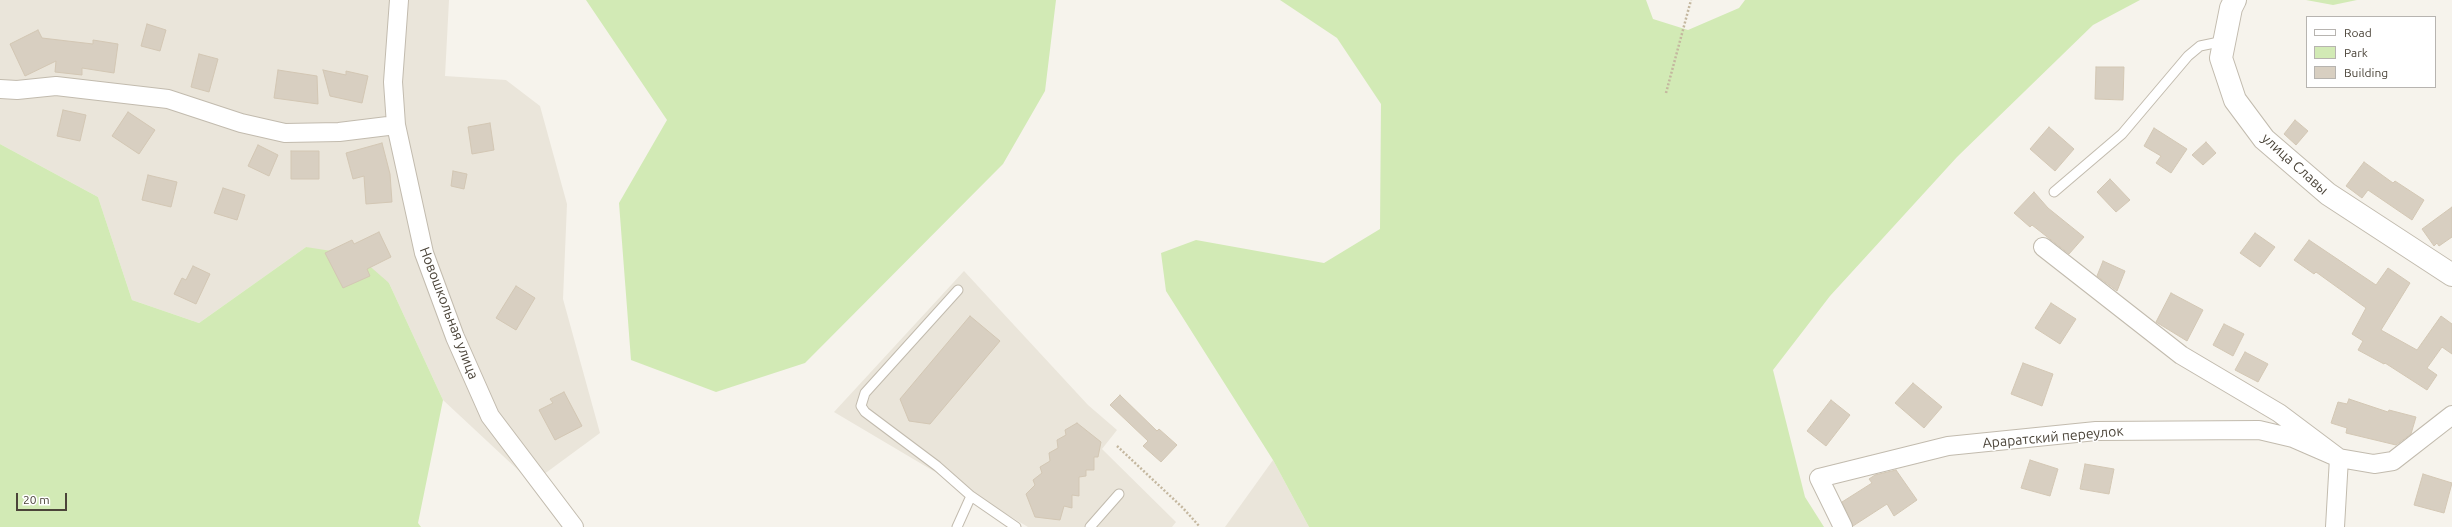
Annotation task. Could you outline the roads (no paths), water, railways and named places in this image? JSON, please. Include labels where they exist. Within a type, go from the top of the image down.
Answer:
[{"type":"street","name":"Новошкольная улица","points":[[399,0],[393,82],[396,125],[424,253],[456,337],[487,408],[574,527]]},
{"type":"street","name":"улица Славы","points":[[2235,0],[2221,58],[2235,100],[2264,139],[2328,194],[2452,275]]},
{"type":"street","points":[[0,89],[16,90],[56,86],[168,99],[241,123],[285,133],[339,132],[396,125]]},
{"type":"street","name":"Араратский переулок","points":[[2044,247],[2181,356],[2279,413],[2339,458]]},
{"type":"street","name":"Араратский переулок","points":[[1843,527],[1819,478],[1948,446],[2096,431],[2259,430],[2293,438],[2339,458],[2374,464],[2392,461],[2452,415]]},
{"type":"street","points":[[2335,527],[2339,458]]},
{"type":"lane","points":[[2054,192],[2122,134],[2188,56],[2200,46],[2224,41]]},
{"type":"lane","points":[[958,290],[864,393],[861,406],[865,412],[972,496],[1016,527]]},
{"type":"lane","points":[[1090,527],[1119,494]]},
{"type":"lane","points":[[957,527],[972,496]]}]
